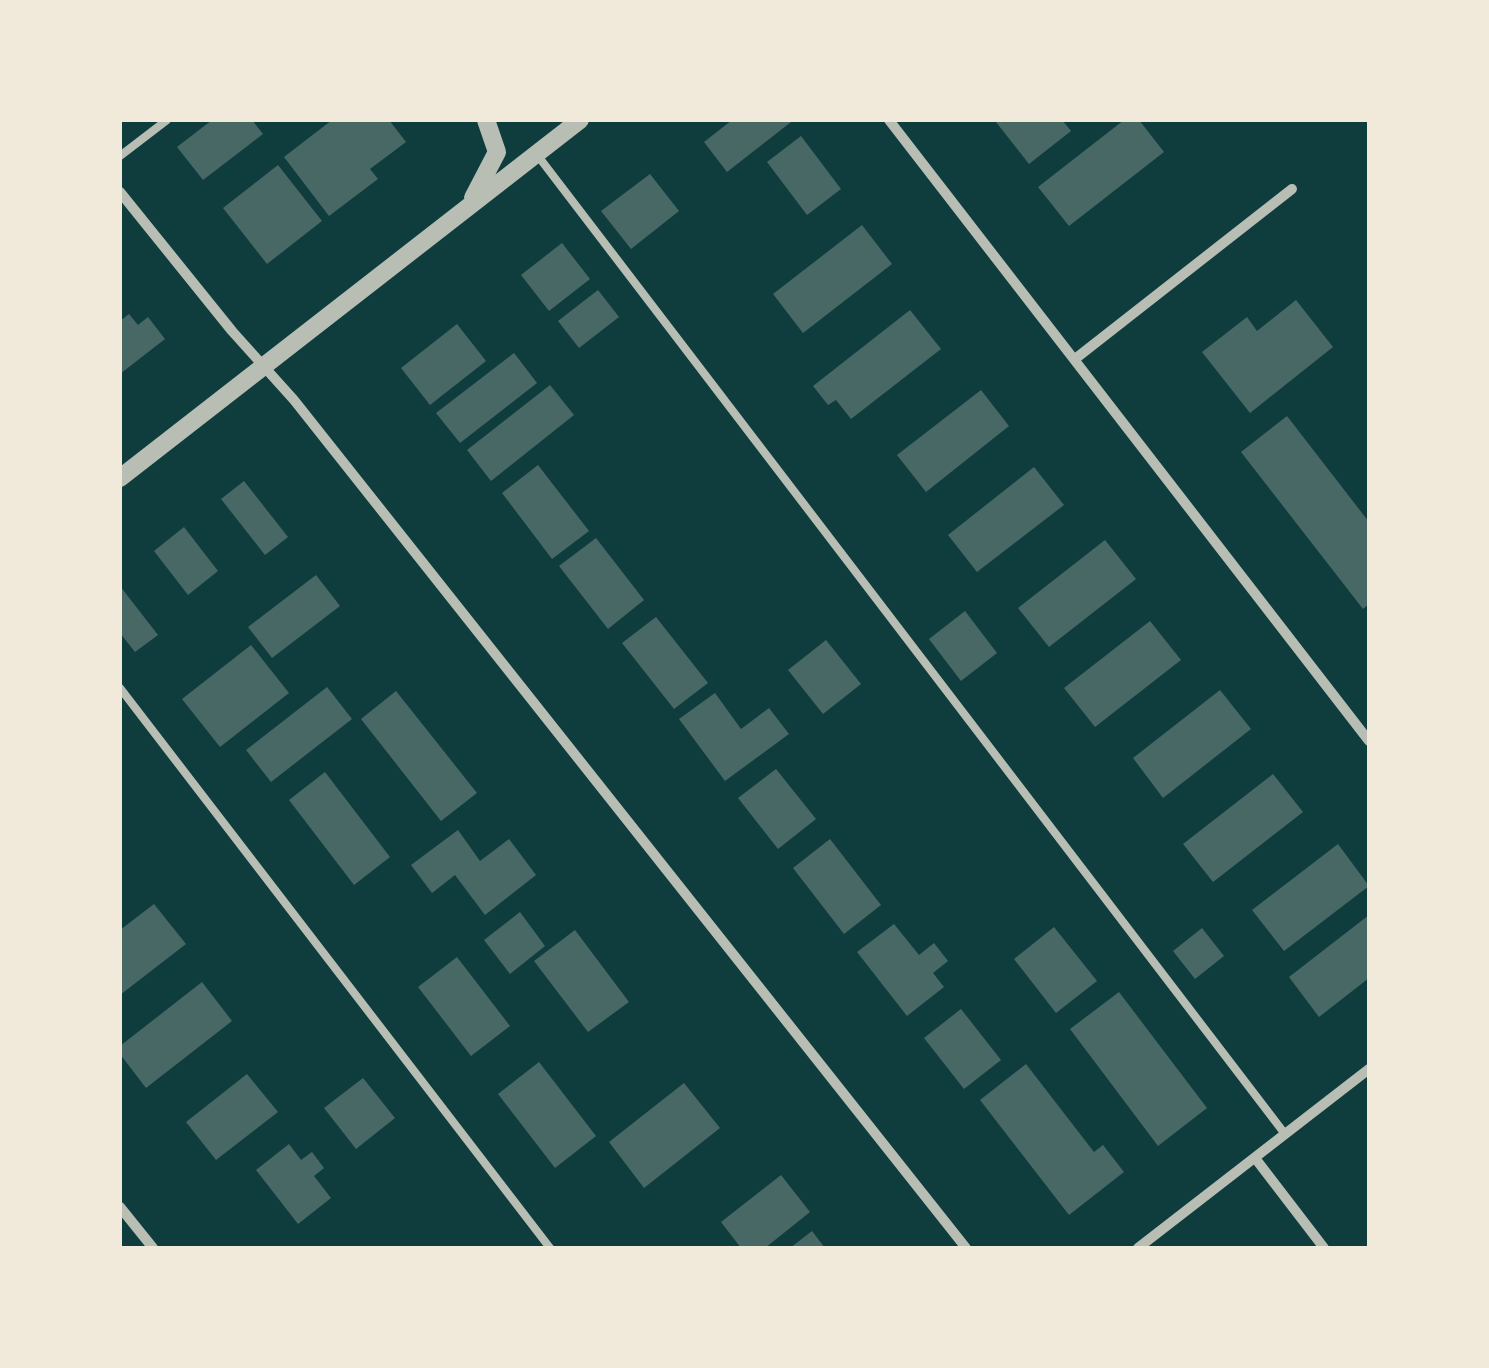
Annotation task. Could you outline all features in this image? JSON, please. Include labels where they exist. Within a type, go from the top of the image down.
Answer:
[{"type":"street","points":[[468,207],[497,152],[486,120]]},
{"type":"street","points":[[120,478],[580,120]]},
{"type":"street","points":[[888,120],[1369,741]]},
{"type":"street","points":[[1074,359],[1292,189]]},
{"type":"street","points":[[120,192],[232,331],[266,365],[966,1248]]},
{"type":"street","points":[[1138,1248],[1369,1069]]},
{"type":"street","points":[[1255,1158],[1324,1248]]},
{"type":"street","points":[[120,1206],[153,1248]]},
{"type":"lane","points":[[120,156],[166,120]]},
{"type":"lane","points":[[536,152],[1285,1134]]},
{"type":"lane","points":[[120,688],[550,1248]]},
{"type":"building","points":[[212,120],[252,120],[263,134],[203,180],[177,147]]},
{"type":"building","points":[[332,120],[389,120],[406,142],[370,169],[378,179],[329,216],[284,157]]},
{"type":"building","points":[[732,120],[791,122],[727,172],[704,142]]},
{"type":"building","points":[[998,120],[1062,120],[1071,131],[1029,164]]},
{"type":"building","points":[[1124,120],[1139,120],[1164,152],[1069,226],[1038,187]]},
{"type":"building","points":[[801,136],[841,189],[807,215],[767,162]]},
{"type":"building","points":[[278,165],[322,221],[267,264],[223,208]]},
{"type":"building","points":[[650,174],[679,211],[631,249],[601,211]]},
{"type":"building","points":[[862,225],[892,264],[803,333],[773,294]]},
{"type":"building","points":[[562,243],[590,279],[549,311],[521,275]]},
{"type":"building","points":[[598,290],[619,317],[579,348],[558,321]]},
{"type":"building","points":[[1296,300],[1333,347],[1250,413],[1202,352],[1247,317],[1257,331]]},
{"type":"building","points":[[910,310],[941,349],[851,419],[836,400],[828,405],[813,386]]},
{"type":"building","points":[[129,314],[138,325],[148,317],[165,339],[120,374],[120,321]]},
{"type":"building","points":[[457,324],[486,361],[430,405],[401,368]]},
{"type":"building","points":[[514,353],[537,383],[460,443],[436,413]]},
{"type":"building","points":[[550,385],[574,415],[491,481],[467,450]]},
{"type":"building","points":[[981,390],[1009,426],[926,492],[897,455]]},
{"type":"building","points":[[1287,416],[1369,522],[1369,604],[1363,609],[1241,452]]},
{"type":"building","points":[[538,465],[589,531],[552,559],[502,493]]},
{"type":"building","points":[[1034,467],[1064,505],[977,572],[948,535]]},
{"type":"building","points":[[244,481],[288,537],[265,555],[221,499]]},
{"type":"building","points":[[184,527],[218,571],[188,595],[154,551]]},
{"type":"building","points":[[596,538],[644,600],[608,629],[559,566]]},
{"type":"building","points":[[1105,540],[1136,579],[1049,647],[1018,608]]},
{"type":"building","points":[[316,575],[340,606],[272,658],[248,627]]},
{"type":"building","points":[[120,586],[158,635],[135,652],[120,633]]},
{"type":"building","points":[[965,611],[997,653],[961,681],[929,639]]},
{"type":"building","points":[[656,617],[708,683],[674,709],[622,643]]},
{"type":"building","points":[[1150,621],[1181,660],[1095,727],[1064,688]]},
{"type":"building","points":[[826,640],[861,684],[823,714],[788,670]]},
{"type":"building","points":[[251,645],[289,693],[220,747],[182,699]]},
{"type":"building","points":[[327,687],[352,719],[271,782],[246,750]]},
{"type":"building","points":[[1220,690],[1251,729],[1163,798],[1133,758]]},
{"type":"building","points":[[396,691],[477,793],[441,821],[361,719]]},
{"type":"building","points":[[715,693],[741,729],[769,708],[789,734],[725,781],[679,719]]},
{"type":"building","points":[[776,769],[816,819],[778,849],[738,798]]},
{"type":"building","points":[[325,772],[390,857],[354,885],[289,800]]},
{"type":"building","points":[[1273,774],[1303,812],[1213,882],[1183,844]]},
{"type":"building","points":[[458,830],[480,861],[509,839],[536,875],[485,915],[455,875],[432,893],[411,865]]},
{"type":"building","points":[[830,839],[881,905],[844,934],[793,868]]},
{"type":"building","points":[[1338,844],[1369,886],[1284,951],[1252,910]]},
{"type":"building","points":[[154,904],[186,944],[120,995],[120,930]]},
{"type":"building","points":[[520,912],[545,946],[510,974],[484,940]]},
{"type":"building","points":[[1369,915],[1369,978],[1319,1017],[1289,977]]},
{"type":"building","points":[[894,924],[919,955],[934,943],[948,961],[933,973],[944,987],[907,1016],[857,952]]},
{"type":"building","points":[[1054,927],[1097,981],[1056,1013],[1014,959]]},
{"type":"building","points":[[1202,928],[1224,956],[1195,979],[1173,951]]},
{"type":"building","points":[[575,930],[629,1002],[588,1032],[534,961]]},
{"type":"building","points":[[457,957],[510,1026],[471,1056],[418,987]]},
{"type":"building","points":[[202,982],[232,1021],[146,1088],[120,1054],[120,1046]]},
{"type":"building","points":[[1119,992],[1207,1108],[1158,1146],[1070,1029]]},
{"type":"building","points":[[961,1009],[1001,1060],[964,1089],[924,1038]]},
{"type":"building","points":[[539,1062],[596,1136],[555,1168],[498,1094]]},
{"type":"building","points":[[1026,1064],[1094,1152],[1103,1145],[1124,1172],[1069,1215],[980,1100]]},
{"type":"building","points":[[247,1074],[278,1112],[216,1160],[186,1122]]},
{"type":"building","points":[[363,1078],[395,1118],[356,1149],[324,1108]]},
{"type":"building","points":[[684,1083],[720,1128],[644,1188],[609,1142]]},
{"type":"building","points":[[289,1144],[301,1160],[312,1152],[324,1168],[314,1176],[331,1198],[298,1224],[256,1170]]},
{"type":"building","points":[[781,1175],[810,1212],[765,1248],[741,1248],[721,1222]]},
{"type":"building","points":[[812,1231],[825,1248],[790,1248]]}]
